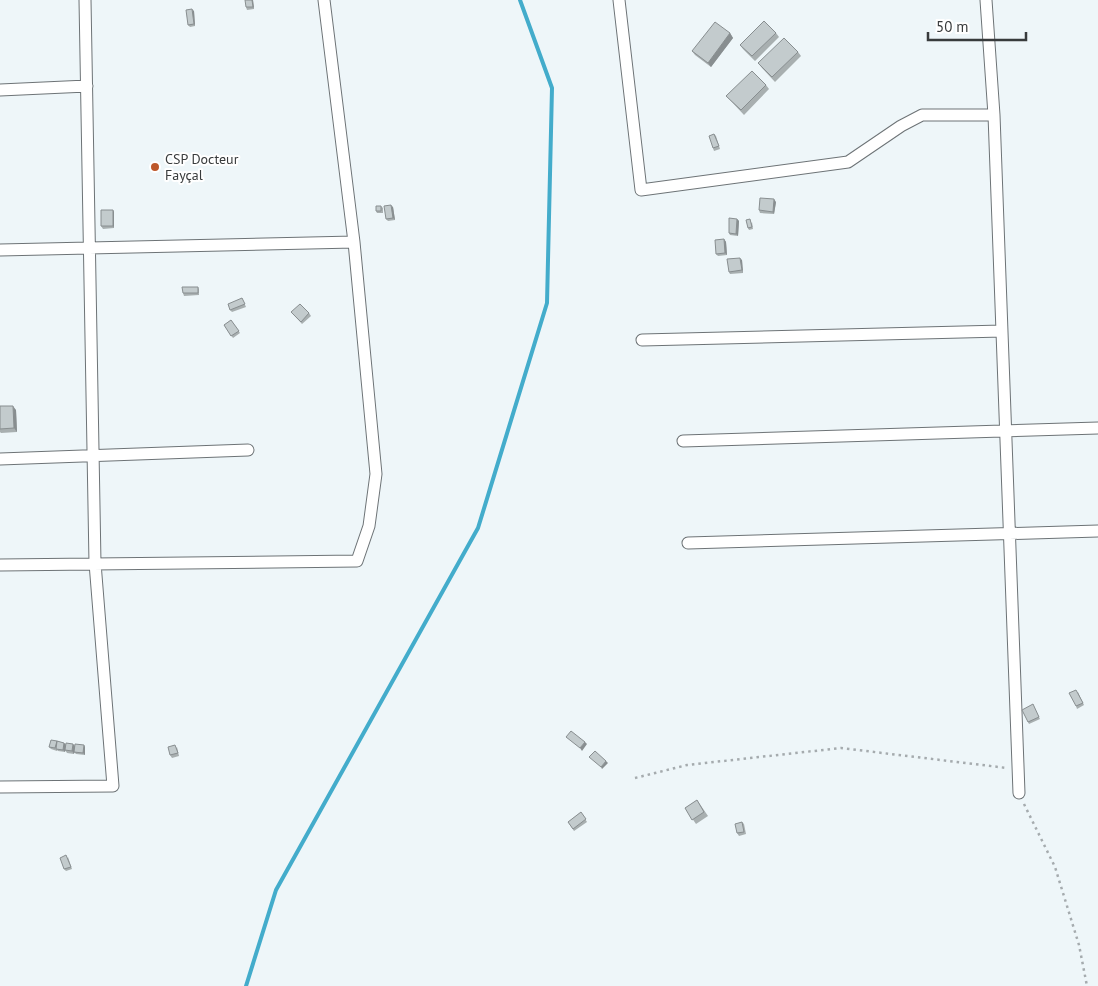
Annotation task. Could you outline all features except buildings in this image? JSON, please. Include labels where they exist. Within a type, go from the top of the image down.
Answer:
[{"type":"street","points":[[0,787],[113,786],[95,564],[85,0]]},
{"type":"street","points":[[0,565],[357,560],[370,526],[376,474],[354,242],[324,0]]},
{"type":"street","points":[[619,0],[641,190],[848,162],[900,126],[922,115],[994,115]]},
{"type":"street","points":[[986,0],[994,115],[1019,793]]},
{"type":"street","points":[[0,90],[87,86]]},
{"type":"street","points":[[0,250],[90,246],[354,242]]},
{"type":"street","points":[[642,340],[1002,331]]},
{"type":"street","points":[[683,441],[1098,428]]},
{"type":"street","points":[[0,459],[93,454],[248,450]]},
{"type":"street","points":[[688,544],[1098,531]]},
{"type":"path","points":[[635,778],[687,765],[840,748],[1018,770]]},
{"type":"path","points":[[1019,793],[1055,866],[1079,946],[1087,986]]},
{"type":"waterway","points":[[246,986],[276,890],[478,528],[547,303],[552,88],[520,0]]},
{"type":"place","name":"CSP Docteur Fayçal","points":[[155,167]]}]
